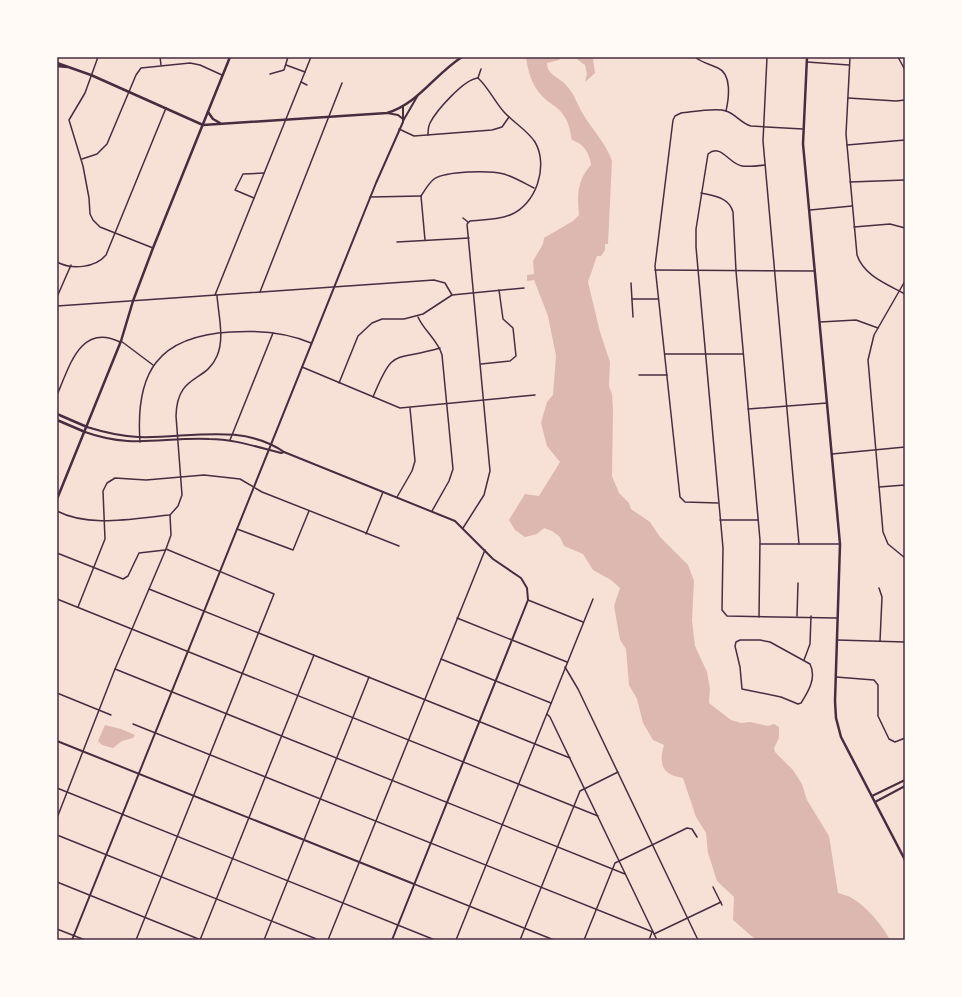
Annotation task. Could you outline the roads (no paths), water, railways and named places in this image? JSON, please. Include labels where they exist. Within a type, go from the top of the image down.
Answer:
[{"type":"main road","points":[[57,499],[121,342],[133,301],[153,248],[230,57]]},
{"type":"main road","points":[[57,63],[91,75],[203,125],[387,113],[403,107],[419,95],[440,73],[462,57]]},
{"type":"main road","points":[[807,57],[803,129],[840,544],[835,709],[839,730],[874,802],[905,860]]},
{"type":"main road","points":[[57,66],[69,68]]},
{"type":"main road","points":[[208,112],[213,119],[222,124]]},
{"type":"main road","points":[[57,414],[87,427]]},
{"type":"main road","points":[[57,420],[85,432]]},
{"type":"street","points":[[98,57],[83,96],[69,120],[82,159],[91,218],[97,225],[153,248]]},
{"type":"street","points":[[160,57],[161,65]]},
{"type":"street","points":[[270,74],[282,71],[288,57]]},
{"type":"street","points":[[57,818],[100,711],[115,669],[171,536],[170,515],[181,500],[176,410],[180,395],[190,381],[208,368],[215,360],[220,346],[216,295],[311,57]]},
{"type":"street","points":[[695,57],[702,62],[720,69],[726,75],[728,82],[726,111]]},
{"type":"street","points":[[767,57],[763,127],[765,165],[799,544]]},
{"type":"street","points":[[850,57],[847,145],[857,254],[861,264],[871,275],[905,294]]},
{"type":"street","points":[[898,57],[905,70]]},
{"type":"street","points":[[807,62],[850,65]]},
{"type":"street","points":[[82,159],[97,154],[107,144],[139,70],[144,66],[195,64],[222,75]]},
{"type":"street","points":[[286,64],[305,72]]},
{"type":"street","points":[[428,135],[430,123],[445,103],[464,85],[478,78],[481,69]]},
{"type":"street","points":[[468,222],[511,215],[525,204],[535,188],[541,167],[540,153],[531,137],[509,117],[478,78]]},
{"type":"street","points":[[301,82],[307,85]]},
{"type":"street","points":[[260,292],[330,117],[342,83]]},
{"type":"street","points":[[72,940],[370,197],[403,120],[419,95]]},
{"type":"street","points":[[848,98],[896,101],[905,100]]},
{"type":"street","points":[[403,107],[403,120]]},
{"type":"street","points":[[57,262],[71,266],[89,266],[100,261],[108,251],[166,108]]},
{"type":"street","points":[[718,503],[682,501],[680,498],[655,270],[673,120],[675,116],[681,113],[726,111],[747,125],[803,129]]},
{"type":"street","points":[[387,113],[398,115],[403,120]]},
{"type":"street","points":[[399,129],[409,135],[496,130],[505,124],[509,117]]},
{"type":"street","points":[[847,145],[905,140]]},
{"type":"street","points":[[765,165],[741,166],[734,163],[720,151],[712,151],[706,158],[696,238],[720,520],[724,614],[727,616],[811,616],[837,618]]},
{"type":"street","points":[[254,198],[235,190],[243,174],[264,173]]},
{"type":"street","points":[[425,241],[421,196],[433,180],[441,176],[451,174],[499,173],[514,177],[535,188]]},
{"type":"street","points":[[850,182],[905,180]]},
{"type":"street","points":[[701,193],[723,199],[732,209],[760,544],[759,617]]},
{"type":"street","points":[[370,197],[421,196]]},
{"type":"street","points":[[810,210],[852,206]]},
{"type":"street","points":[[463,218],[468,222],[490,465],[490,477],[484,495],[463,528]]},
{"type":"street","points":[[854,227],[890,224],[905,228]]},
{"type":"street","points":[[397,242],[469,238]]},
{"type":"street","points":[[57,297],[71,266]]},
{"type":"street","points":[[655,270],[815,271]]},
{"type":"street","points":[[57,306],[434,280],[445,284],[452,295]]},
{"type":"street","points":[[905,281],[878,328],[872,341],[868,360],[884,536],[891,547],[905,558]]},
{"type":"street","points":[[630,283],[633,317]]},
{"type":"street","points":[[339,383],[356,340],[368,325],[382,319],[418,316],[433,309],[452,295],[524,288]]},
{"type":"street","points":[[481,364],[510,361],[516,356],[514,330],[512,326],[503,319],[499,290]]},
{"type":"street","points":[[632,299],[659,299]]},
{"type":"street","points":[[418,316],[424,328],[440,348],[453,471],[450,482],[432,511]]},
{"type":"street","points":[[820,322],[856,320],[878,328]]},
{"type":"street","points":[[140,442],[140,396],[145,380],[154,365],[169,350],[182,341],[202,334],[248,330],[273,332],[311,343]]},
{"type":"street","points":[[230,440],[273,332]]},
{"type":"street","points":[[57,395],[75,354],[81,346],[92,340],[111,338],[121,342],[154,365]]},
{"type":"street","points":[[373,398],[384,371],[393,360],[402,356],[440,348]]},
{"type":"street","points":[[665,354],[743,354]]},
{"type":"street","points":[[302,367],[395,407],[410,408],[535,395]]},
{"type":"street","points":[[639,375],[667,375]]},
{"type":"street","points":[[748,409],[827,403]]},
{"type":"street","points":[[397,497],[412,471],[415,461],[410,408]]},
{"type":"street","points":[[87,427],[116,435],[139,437],[206,433],[231,435],[271,445],[284,452],[455,521],[499,564],[524,581],[528,591],[528,600],[392,940]]},
{"type":"street","points":[[85,432],[111,440],[140,442],[208,439],[230,440],[281,453],[284,452]]},
{"type":"street","points":[[832,454],[905,447]]},
{"type":"street","points":[[78,607],[105,539],[102,494],[105,485],[110,480],[119,478],[146,480],[180,477],[224,476],[240,479],[262,492],[399,546]]},
{"type":"street","points":[[879,487],[905,485]]},
{"type":"street","points":[[366,534],[383,492]]},
{"type":"street","points":[[57,511],[83,520],[104,520],[170,515]]},
{"type":"street","points":[[237,529],[293,550],[309,511]]},
{"type":"street","points":[[720,520],[758,520]]},
{"type":"street","points":[[760,544],[840,544]]},
{"type":"street","points":[[57,553],[123,579],[127,577],[136,556],[141,552],[166,549],[220,570],[274,594],[136,940]]},
{"type":"street","points":[[328,940],[485,550]]},
{"type":"street","points":[[797,616],[798,583]]},
{"type":"street","points":[[879,588],[882,597],[880,642]]},
{"type":"street","points":[[149,589],[570,758]]},
{"type":"street","points":[[57,599],[598,816]]},
{"type":"street","points":[[528,600],[583,622]]},
{"type":"street","points":[[456,940],[593,600]]},
{"type":"street","points":[[804,660],[810,644],[811,616]]},
{"type":"street","points":[[457,618],[567,662]]},
{"type":"street","points":[[740,640],[760,640],[770,642],[804,660],[812,666],[812,684],[800,704],[781,697],[742,689],[740,667],[735,646],[736,642],[740,640]]},
{"type":"street","points":[[837,640],[905,642]]},
{"type":"street","points":[[57,882],[200,940],[314,655]]},
{"type":"street","points":[[441,659],[551,703]]},
{"type":"street","points":[[565,667],[568,670],[618,772],[698,940]]},
{"type":"street","points":[[115,669],[625,874]]},
{"type":"street","points":[[264,940],[370,677]]},
{"type":"street","points":[[836,677],[874,680],[878,685],[878,716],[889,739],[895,742],[905,738]]},
{"type":"street","points":[[57,693],[111,715]]},
{"type":"street","points":[[546,714],[550,717],[657,940]]},
{"type":"street","points":[[133,724],[652,932]]},
{"type":"street","points":[[57,741],[554,940]]},
{"type":"street","points":[[520,940],[580,791],[618,772]]},
{"type":"street","points":[[872,797],[905,780]]},
{"type":"street","points":[[874,802],[905,786]]},
{"type":"street","points":[[57,788],[435,940]]},
{"type":"street","points":[[584,940],[615,863],[687,828],[692,829],[697,836]]},
{"type":"street","points":[[57,835],[319,940]]},
{"type":"street","points":[[713,887],[722,905]]},
{"type":"street","points":[[654,934],[721,902]]},
{"type":"street","points":[[57,929],[85,940]]},
{"type":"street","points":[[649,940],[652,932]]}]
